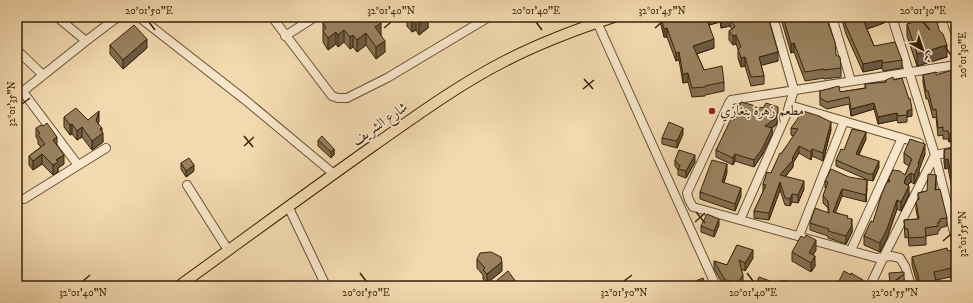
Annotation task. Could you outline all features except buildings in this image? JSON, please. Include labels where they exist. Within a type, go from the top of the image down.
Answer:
[{"type":"main road","name":"شارع الشريف","points":[[179,286],[288,206],[465,83],[534,46],[590,22],[614,17]]},
{"type":"street","points":[[57,17],[86,41]]},
{"type":"street","points":[[78,165],[20,94],[86,41],[115,19],[121,17]]},
{"type":"street","points":[[140,17],[244,99],[334,174]]},
{"type":"street","points":[[272,17],[332,96],[338,98],[347,98],[387,78],[489,17]]},
{"type":"street","points":[[285,36],[315,17]]},
{"type":"street","points":[[740,220],[787,113],[794,90],[773,17]]},
{"type":"street","points":[[832,17],[851,82]]},
{"type":"street","points":[[892,17],[935,155],[956,240]]},
{"type":"street","points":[[950,17],[956,35]]},
{"type":"street","points":[[590,22],[716,286]]},
{"type":"street","points":[[17,50],[43,75]]},
{"type":"street","points":[[910,286],[903,261],[897,257],[877,258],[693,207],[689,200],[688,193],[730,101],[956,65]]},
{"type":"street","points":[[789,105],[932,146]]},
{"type":"street","points":[[799,236],[844,121]]},
{"type":"street","points":[[851,250],[902,138]]},
{"type":"street","points":[[17,199],[24,199],[106,148]]},
{"type":"street","points":[[935,155],[956,151]]},
{"type":"street","points":[[870,286],[935,155]]},
{"type":"street","points":[[187,185],[228,250]]},
{"type":"street","points":[[288,206],[326,286]]},
{"type":"place","name":"مطعم زهرة بنغازي","points":[[712,111]]}]
